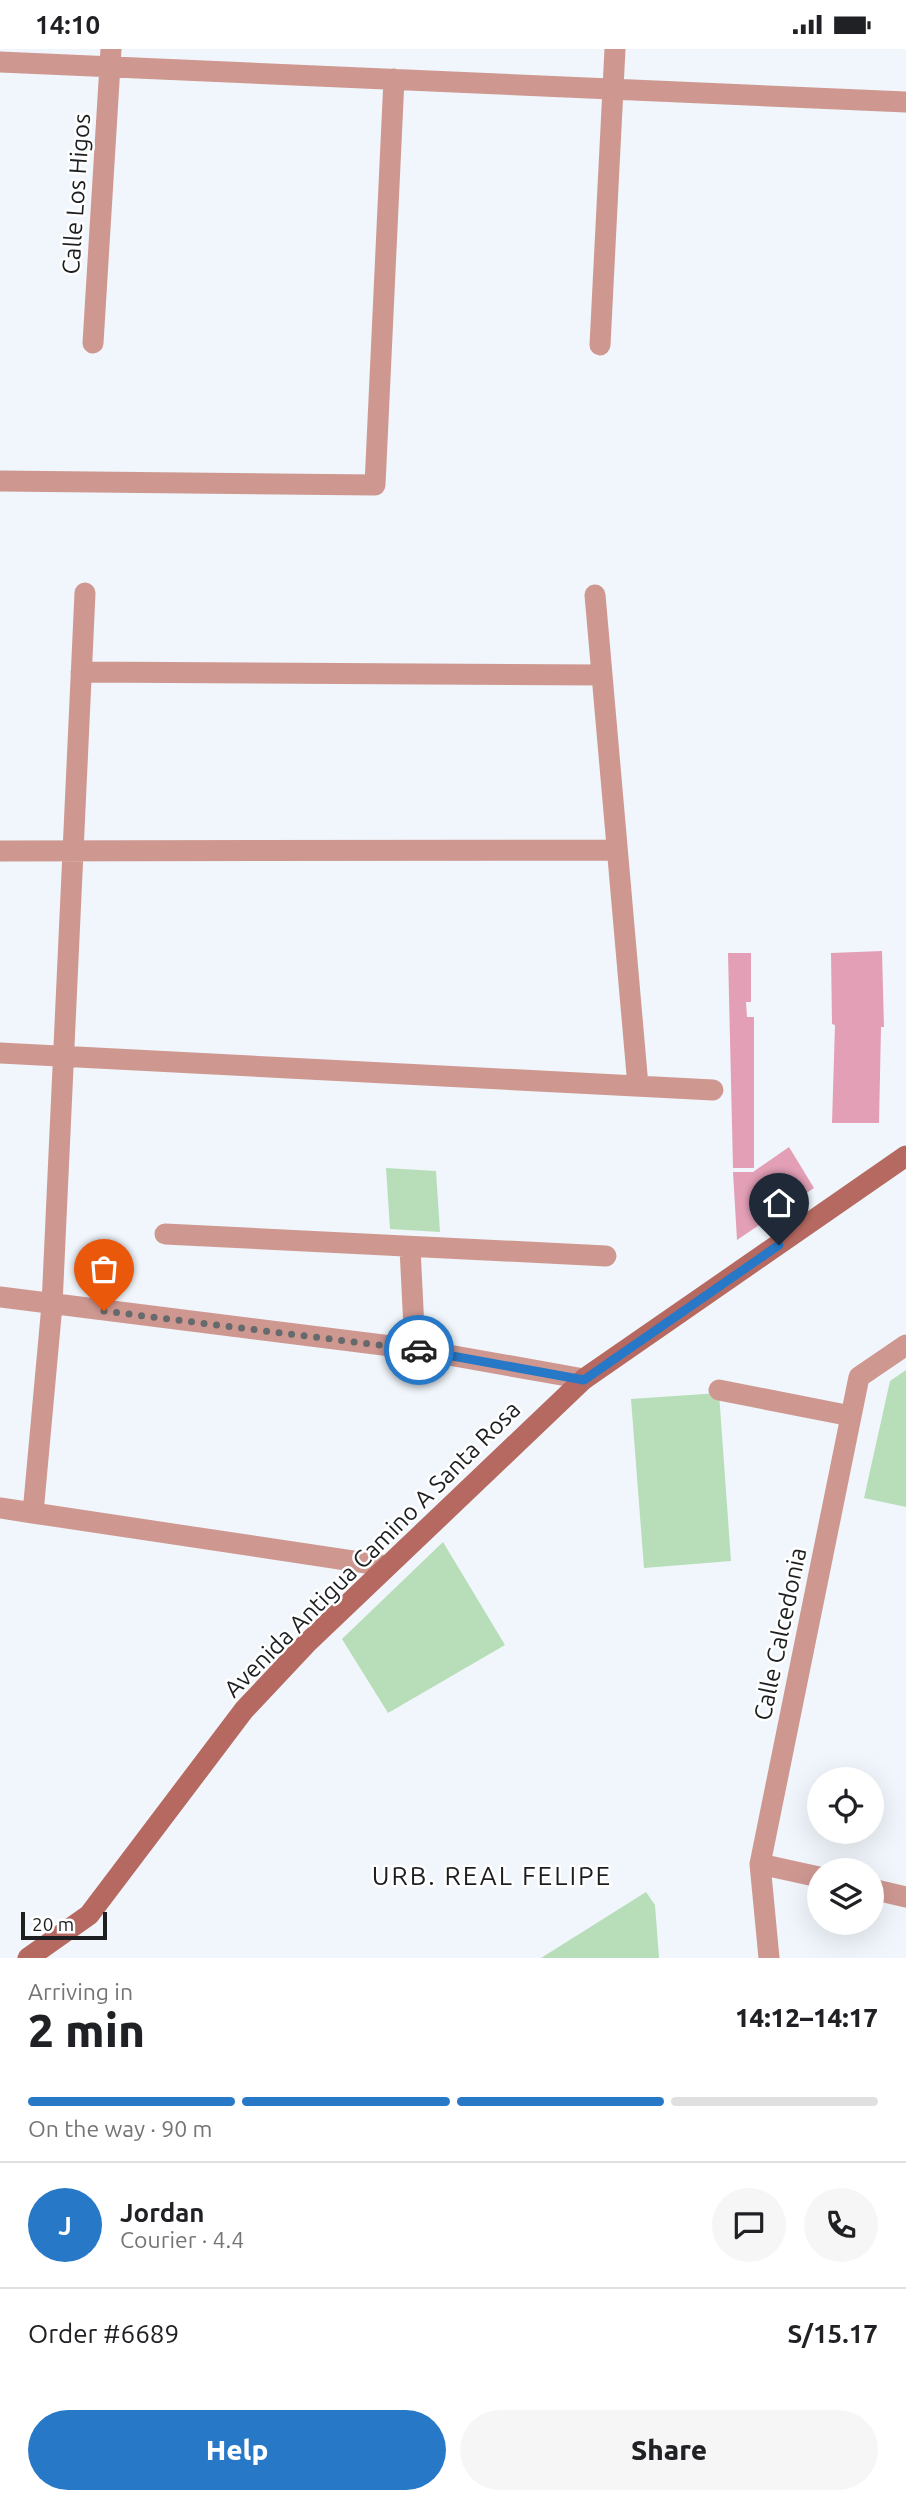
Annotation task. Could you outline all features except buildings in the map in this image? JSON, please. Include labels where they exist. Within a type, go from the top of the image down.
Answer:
[{"type":"street","points":[[600,345],[615,49]]},
{"type":"street","points":[[0,62],[111,58],[394,79],[906,102]]},
{"type":"street","name":"Calle Los Higos","points":[[93,343],[111,58]]},
{"type":"street","points":[[0,481],[375,485],[394,79]]},
{"type":"street","points":[[33,1513],[52,1305],[85,593]]},
{"type":"street","points":[[595,595],[638,1086]]},
{"type":"street","points":[[81,672],[602,675]]},
{"type":"street","points":[[0,851],[617,850]]},
{"type":"street","points":[[0,1053],[713,1090]]},
{"type":"street","name":"Avenida Antigua Camino A Santa Rosa","points":[[28,1958],[89,1915],[244,1710],[386,1566],[584,1380],[906,1156]]},
{"type":"street","points":[[164,1234],[606,1256]]},
{"type":"street","points":[[410,1248],[415,1349]]},
{"type":"street","points":[[0,1297],[415,1349],[584,1380]]},
{"type":"street","name":"Calle Calcedonia","points":[[769,1958],[760,1864],[850,1416],[859,1377],[906,1345]]},
{"type":"street","points":[[719,1390],[850,1416]]},
{"type":"street","points":[[0,1508],[386,1566]]},
{"type":"street","points":[[760,1864],[807,1874]]},
{"type":"street","points":[[884,1892],[906,1897]]},
{"type":"green space","points":[[386,1168],[436,1171],[440,1232],[390,1229]]},
{"type":"green space","points":[[906,1370],[906,1507],[864,1498],[890,1381]]},
{"type":"green space","points":[[719,1393],[731,1561],[644,1568],[631,1399]]},
{"type":"green space","points":[[443,1542],[505,1645],[388,1713],[342,1639]]},
{"type":"green space","points":[[646,1892],[655,1905],[659,1958],[541,1958]]},
{"type":"way so far","points":[[104,1311],[419,1350]]},
{"type":"district","name":"URB. REAL FELIPE","points":[[492,1875]]},
{"type":"route","points":[[419,1350],[584,1380],[779,1245]]}]
